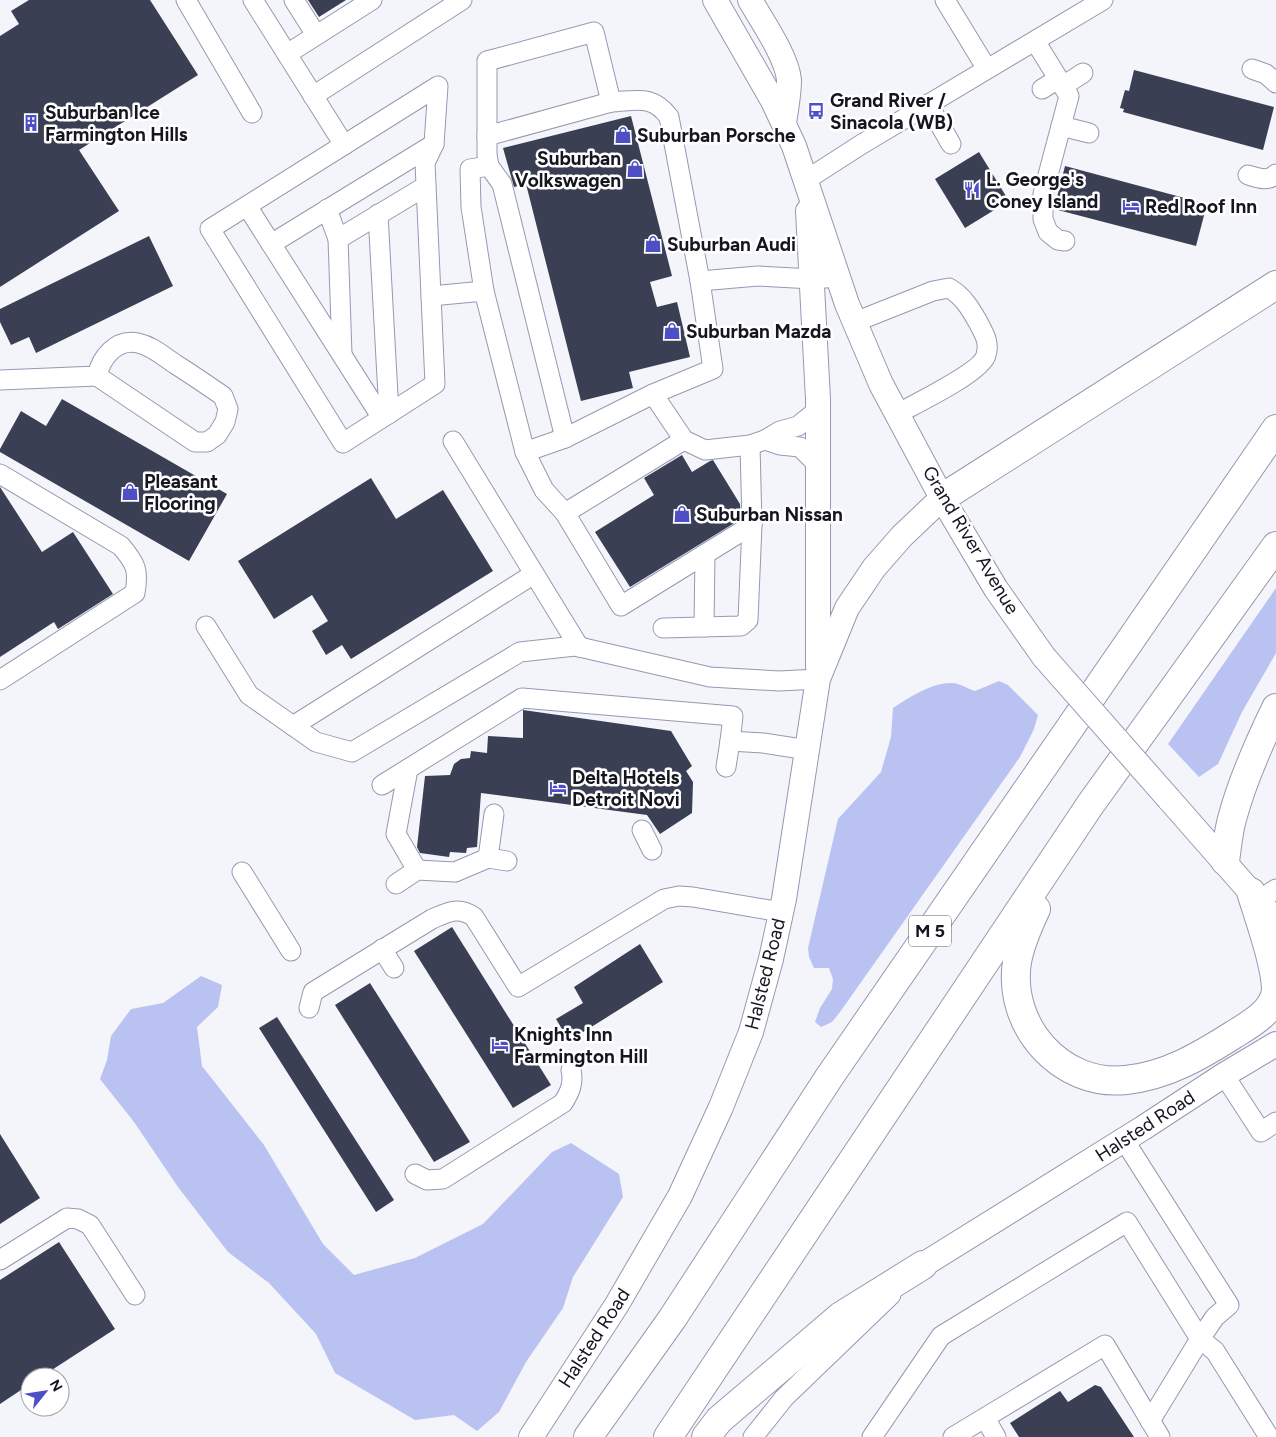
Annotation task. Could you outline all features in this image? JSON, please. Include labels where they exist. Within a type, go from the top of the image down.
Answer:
[{"type":"highway","points":[[942,498],[1276,285]]},
{"type":"highway","name":"M 5","points":[[588,1437],[672,1319],[836,1068],[1276,429]]},
{"type":"highway","points":[[668,1437],[1090,805],[1276,546]]},
{"type":"highway","points":[[1225,861],[1232,820],[1263,736],[1276,708]]},
{"type":"highway","points":[[1090,805],[1035,911],[1022,941],[1017,962],[1017,996],[1026,1024],[1044,1049],[1057,1061],[1072,1070],[1105,1080],[1124,1081],[1163,1073],[1186,1063],[1215,1046],[1244,1028],[1266,1011],[1276,992],[1275,971],[1262,894]]},
{"type":"highway","points":[[706,1437],[719,1420],[841,1316],[923,1264]]},
{"type":"main road","name":"Grand River Avenue","points":[[715,0],[758,73],[784,123],[806,180],[838,277],[881,384],[942,498],[996,589],[1044,657],[1225,861],[1262,894],[1276,921]]},
{"type":"main road","name":"Grand River Avenue","points":[[755,2],[785,62],[788,93],[784,123]]},
{"type":"main road","points":[[806,180],[818,410],[818,679]]},
{"type":"main road","name":"Halsted Road","points":[[531,1437],[616,1306],[680,1196],[721,1107],[751,1032],[781,912],[818,679],[847,608],[874,568],[902,536],[942,498]]},
{"type":"main road","name":"Halsted Road","points":[[923,1264],[1276,1044]]},
{"type":"street","points":[[186,0],[252,113]]},
{"type":"street","points":[[253,0],[344,145]]},
{"type":"street","points":[[294,0],[316,35]]},
{"type":"street","points":[[287,54],[372,0]]},
{"type":"street","points":[[313,96],[462,0]]},
{"type":"street","points":[[945,0],[987,69]]},
{"type":"street","points":[[806,180],[928,104],[1103,0]]},
{"type":"street","points":[[565,438],[502,184],[490,166],[487,155],[487,61],[594,32],[611,102]]},
{"type":"street","points":[[1035,40],[1069,96],[1043,194],[1043,219],[1048,232],[1058,240],[1065,242]]},
{"type":"street","points":[[1252,69],[1266,74],[1276,84]]},
{"type":"street","points":[[1042,89],[1083,73]]},
{"type":"street","points":[[438,86],[434,144],[425,163],[435,384],[343,443],[210,229],[344,145],[438,86]]},
{"type":"street","points":[[487,136],[611,102],[650,100],[662,108],[669,117],[700,281],[713,369],[653,394],[565,438],[525,452]]},
{"type":"street","points":[[928,104],[951,144]]},
{"type":"street","points":[[1061,126],[1090,133]]},
{"type":"street","points":[[271,244],[434,144]]},
{"type":"street","points":[[490,166],[470,169],[470,207],[484,291],[525,452],[544,490],[565,513],[621,606],[752,525]]},
{"type":"street","points":[[1248,175],[1265,180],[1274,177],[1276,174]]},
{"type":"street","points":[[338,239],[426,186]]},
{"type":"street","points":[[246,206],[342,354],[386,416]]},
{"type":"street","points":[[327,210],[338,239],[342,354]]},
{"type":"street","points":[[378,214],[386,416]]},
{"type":"street","points":[[700,281],[758,276],[838,277]]},
{"type":"street","points":[[855,322],[933,291],[949,288],[959,293],[973,312],[988,341],[986,357],[976,368],[950,385],[897,414]]},
{"type":"street","points":[[431,296],[484,291]]},
{"type":"street","points":[[0,380],[97,376],[195,442],[207,442],[212,439],[217,435],[225,422],[228,409],[223,396],[150,347],[135,342],[121,344],[108,353],[100,365],[97,376]]},
{"type":"street","points":[[653,394],[684,440],[704,450],[757,442],[800,447],[818,466]]},
{"type":"street","points":[[757,442],[780,431],[798,426],[818,410]]},
{"type":"street","points":[[565,513],[684,440]]},
{"type":"street","points":[[453,441],[579,647]]},
{"type":"street","points":[[663,628],[741,626],[748,620],[757,442]]},
{"type":"street","points":[[0,474],[121,546],[132,559],[138,576],[135,593],[0,680]]},
{"type":"street","points":[[704,627],[705,554]]},
{"type":"street","points":[[293,726],[534,574]]},
{"type":"street","points":[[206,626],[249,695],[316,742],[352,752],[520,652],[579,647],[710,677],[779,681],[818,679]]},
{"type":"street","points":[[382,785],[522,698],[733,716],[726,767]]},
{"type":"street","points":[[730,741],[763,743],[808,750]]},
{"type":"street","points":[[408,769],[391,838],[417,870]]},
{"type":"street","points":[[488,858],[494,814]]},
{"type":"street","points":[[642,830],[652,850]]},
{"type":"street","points":[[396,884],[417,870],[455,872],[488,858],[507,861]]},
{"type":"street","points":[[242,872],[291,950]]},
{"type":"street","points":[[309,1008],[313,992],[432,919],[450,911],[465,911],[474,918],[518,987],[664,899],[679,896],[781,912]]},
{"type":"street","points":[[382,950],[394,968]]},
{"type":"street","points":[[415,1174],[427,1180],[443,1179],[499,1134],[563,1103],[571,1090],[573,1076],[571,1070]]},
{"type":"street","points":[[1224,1075],[1261,1132],[1276,1122]]},
{"type":"street","points":[[1124,1140],[1229,1305],[1216,1317],[1200,1339],[1155,1429]]},
{"type":"street","points":[[0,1260],[67,1218],[78,1219],[90,1226],[135,1295]]},
{"type":"street","points":[[872,1437],[941,1336],[1126,1222],[1200,1339],[1215,1351],[1270,1437]]},
{"type":"street","name":"Halsted Road","points":[[753,1437],[784,1398],[923,1264]]},
{"type":"street","points":[[953,1437],[1105,1345],[1155,1429]]},
{"type":"street","points":[[985,1418],[996,1437]]},
{"type":"shaded area","points":[[1276,588],[1276,653],[1242,712],[1218,764],[1199,777],[1168,744]]},
{"type":"shaded area","points":[[999,681],[1008,685],[1038,715],[1034,729],[1020,757],[840,1012],[832,1022],[821,1027],[815,1022],[820,1008],[832,989],[833,979],[829,968],[814,968],[809,957],[808,948],[838,819],[881,772],[891,737],[893,708],[906,699],[936,685],[955,683],[975,691]]},
{"type":"shaded area","points":[[201,976],[222,985],[218,1007],[197,1027],[202,1066],[264,1145],[323,1244],[354,1275],[415,1258],[483,1224],[552,1152],[571,1143],[619,1174],[623,1197],[573,1277],[563,1308],[526,1362],[499,1412],[477,1431],[454,1415],[415,1420],[335,1373],[316,1334],[269,1283],[228,1252],[178,1187],[134,1122],[100,1079],[107,1060],[111,1036],[131,1009],[163,1003]]},
{"type":"building","points":[[29,0],[150,0],[198,75],[79,150],[119,211],[0,287],[0,36],[19,24],[11,11]]},
{"type":"building","points":[[308,0],[346,0],[319,17]]},
{"type":"building","name":"Red Roof Inn","points":[[1134,70],[1274,107],[1263,150],[1123,112],[1124,109],[1120,108],[1125,90],[1129,91]]},
{"type":"building","points":[[631,116],[672,276],[650,282],[657,307],[677,302],[690,357],[629,372],[633,388],[581,401],[526,184],[514,187],[503,148]]},
{"type":"building","name":"L. George's Coney Island","points":[[979,152],[1009,201],[965,228],[935,179]]},
{"type":"building","name":"Red Roof Inn","points":[[1065,166],[1207,204],[1196,246],[1054,209]]},
{"type":"building","points":[[149,236],[173,286],[36,353],[29,337],[11,345],[0,322],[0,309]]},
{"type":"building","points":[[62,399],[227,494],[189,561],[0,452],[21,411],[46,426]]},
{"type":"building","name":"Suburban Nissan","points":[[682,455],[692,472],[713,460],[740,504],[741,519],[630,587],[595,532],[654,495],[644,478]]},
{"type":"building","points":[[371,478],[396,519],[443,490],[493,571],[351,659],[342,645],[326,655],[312,631],[328,621],[312,595],[274,619],[238,561]]},
{"type":"building","points":[[0,487],[42,552],[73,532],[113,594],[58,629],[54,622],[0,657]]},
{"type":"building","name":"Delta Hotels Detroit Novi","points":[[523,710],[671,731],[692,766],[686,771],[693,782],[692,813],[660,834],[647,815],[481,793],[477,847],[467,848],[466,853],[450,852],[449,857],[420,853],[417,847],[425,776],[450,775],[454,764],[461,759],[470,758],[471,751],[487,753],[488,736],[523,738]]},
{"type":"building","name":"Knights Inn Farmington Hill","points":[[452,927],[551,1085],[513,1108],[414,951]]},
{"type":"building","points":[[640,944],[663,982],[569,1041],[556,1019],[583,1003],[574,987]]},
{"type":"building","points":[[370,983],[470,1142],[434,1162],[335,1005]]},
{"type":"building","points":[[277,1017],[394,1200],[376,1212],[259,1028]]},
{"type":"building","points":[[0,1134],[40,1198],[0,1224]]},
{"type":"building","points":[[59,1242],[115,1329],[56,1367],[20,1367],[20,1391],[0,1404],[0,1280]]},
{"type":"building","points":[[1095,1385],[1101,1387],[1134,1437],[1019,1437],[1010,1423],[1060,1391],[1068,1402]]},
{"type":"place","name":"Grand River / Sinacola (WB)","points":[[816,111]]},
{"type":"place","name":"Suburban Ice Farmington Hills","points":[[31,123]]},
{"type":"place","name":"Suburban Porsche","points":[[623,135]]},
{"type":"place","name":"Suburban Volkswagen","points":[[635,169]]},
{"type":"place","name":"L. George's Coney Island","points":[[972,190]]},
{"type":"place","name":"Red Roof Inn","points":[[1131,206]]},
{"type":"place","name":"Suburban Audi","points":[[653,244]]},
{"type":"place","name":"Suburban Mazda","points":[[672,331]]},
{"type":"place","name":"Pleasant Flooring","points":[[130,492]]},
{"type":"place","name":"Suburban Nissan","points":[[682,514]]},
{"type":"place","name":"Delta Hotels Detroit Novi","points":[[558,788]]},
{"type":"place","name":"Knights Inn Farmington Hill","points":[[500,1045]]}]
